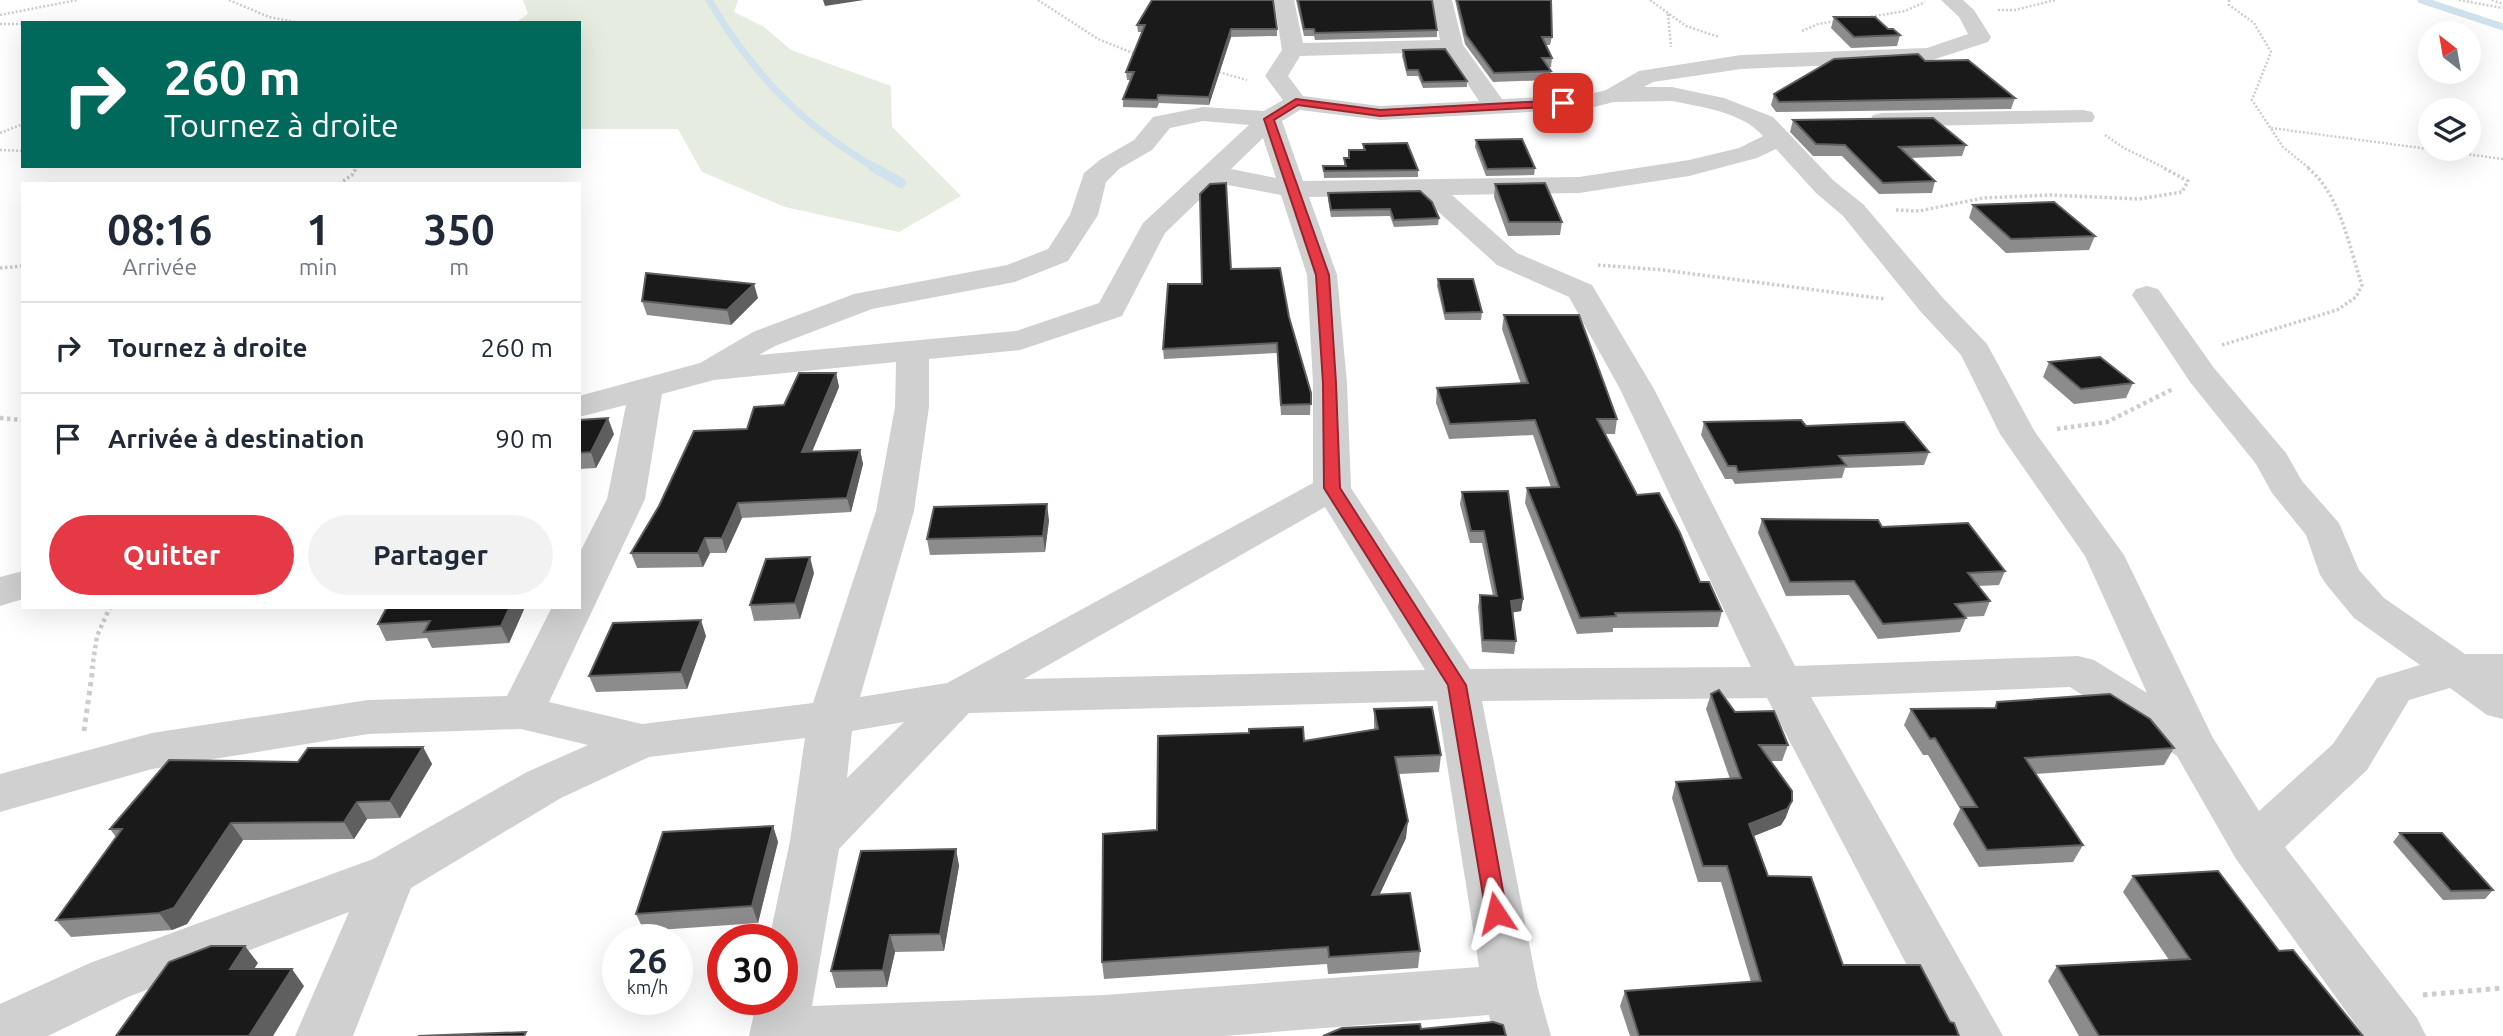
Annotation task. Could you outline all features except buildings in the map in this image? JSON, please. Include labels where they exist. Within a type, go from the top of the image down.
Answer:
[{"type":"street","points":[[913,351],[912,407],[895,511],[831,718],[815,841],[778,1035],[1104,1028],[1516,1013],[1457,685],[1332,488],[1322,275],[1291,189],[1285,105],[1276,76],[1293,50],[1284,0]]},
{"type":"street","points":[[1442,0],[1452,45],[1495,107]]},
{"type":"street","points":[[1614,95],[1647,76],[1741,62],[1929,54],[1980,37],[1957,5]]},
{"type":"street","points":[[1293,50],[1430,48],[1452,45]]},
{"type":"street","points":[[712,370],[764,339],[865,301],[1015,273],[1058,255],[1084,215],[1093,179],[1110,164],[1143,145],[1162,122],[1203,114],[1285,105],[1380,113],[1586,102],[1614,95],[1672,94],[1724,105],[1781,127],[1825,187],[1853,210],[1932,305],[1975,351],[2018,434],[2104,555],[2193,744],[2254,845],[2384,1018]]},
{"type":"street","points":[[581,406],[712,370],[1020,340],[1111,309],[1153,229],[1285,105]]},
{"type":"street","points":[[1864,120],[2083,117]]},
{"type":"street","points":[[1213,174],[1291,189],[1579,185],[1689,167],[1748,153],[1781,127]]},
{"type":"street","points":[[1428,188],[1507,259],[1581,290],[1637,389],[1781,682],[1974,1036]]},
{"type":"street","points":[[2147,295],[2202,374],[2273,461],[2285,485],[2325,531],[2340,575],[2369,608],[2503,703]]},
{"type":"street","points":[[581,590],[626,499],[646,388]]},
{"type":"street","points":[[815,841],[957,697],[1332,488]]},
{"type":"street","points":[[0,565],[21,559]]},
{"type":"street","points":[[0,592],[21,585]]},
{"type":"street","points":[[522,712],[572,609]]},
{"type":"street","points":[[2254,845],[2350,757],[2393,689],[2458,670],[2503,669]]},
{"type":"street","points":[[0,1031],[109,980],[391,874],[544,785],[642,741],[831,718],[957,697],[1457,685],[1781,682],[2078,671],[2193,744]]},
{"type":"street","points":[[0,793],[152,751],[368,718],[522,712],[642,741]]},
{"type":"street","points":[[324,1036],[391,874]]},
{"type":"path","points":[[0,15],[77,0]]},
{"type":"path","points":[[229,0],[269,17],[290,21]]},
{"type":"path","points":[[1038,0],[1076,26],[1124,51],[1147,58]]},
{"type":"path","points":[[1650,0],[1686,26],[1725,38]]},
{"type":"path","points":[[1957,5],[2015,10],[2055,0]]},
{"type":"path","points":[[2018,434],[2107,422],[2202,374],[2222,345],[2337,310],[2356,297],[2362,285],[2332,195],[2319,177],[2283,147],[2252,100],[2272,52],[2254,23],[2229,5],[2229,0]]},
{"type":"path","points":[[2459,0],[2503,6]]},
{"type":"path","points":[[2492,0],[2503,6]]},
{"type":"path","points":[[0,24],[21,24]]},
{"type":"path","points":[[1209,68],[1220,71],[1285,105]]},
{"type":"path","points":[[1853,210],[1919,211],[1983,198],[2051,195],[2139,199],[2182,192],[2188,181],[2162,165],[2118,145],[2083,117]]},
{"type":"path","points":[[0,133],[21,125]]},
{"type":"path","points":[[2271,128],[2503,159]]},
{"type":"path","points":[[0,150],[21,152]]},
{"type":"path","points":[[342,182],[352,175],[356,168]]},
{"type":"path","points":[[1585,264],[1663,270],[1932,305]]},
{"type":"path","points":[[0,268],[21,266]]},
{"type":"path","points":[[0,418],[21,420]]},
{"type":"path","points":[[75,737],[85,730],[97,636],[109,609]]},
{"type":"path","points":[[2384,1018],[2503,988]]},
{"type":"shaded area","points":[[523,0],[738,0],[734,12],[764,27],[791,50],[891,86],[892,127],[961,196],[899,232],[785,207],[702,172],[678,129],[581,129],[581,21],[518,21],[528,14]]},
{"type":"waterway","points":[[709,0],[743,51],[781,96],[825,135],[876,168]]},
{"type":"waterway","points":[[2421,0],[2503,27]]},
{"type":"waterway","points":[[873,167],[901,183]]},
{"type":"route","points":[[1496,913],[1457,685],[1332,488],[1322,275],[1269,119],[1296,102],[1380,113],[1563,103]]}]
